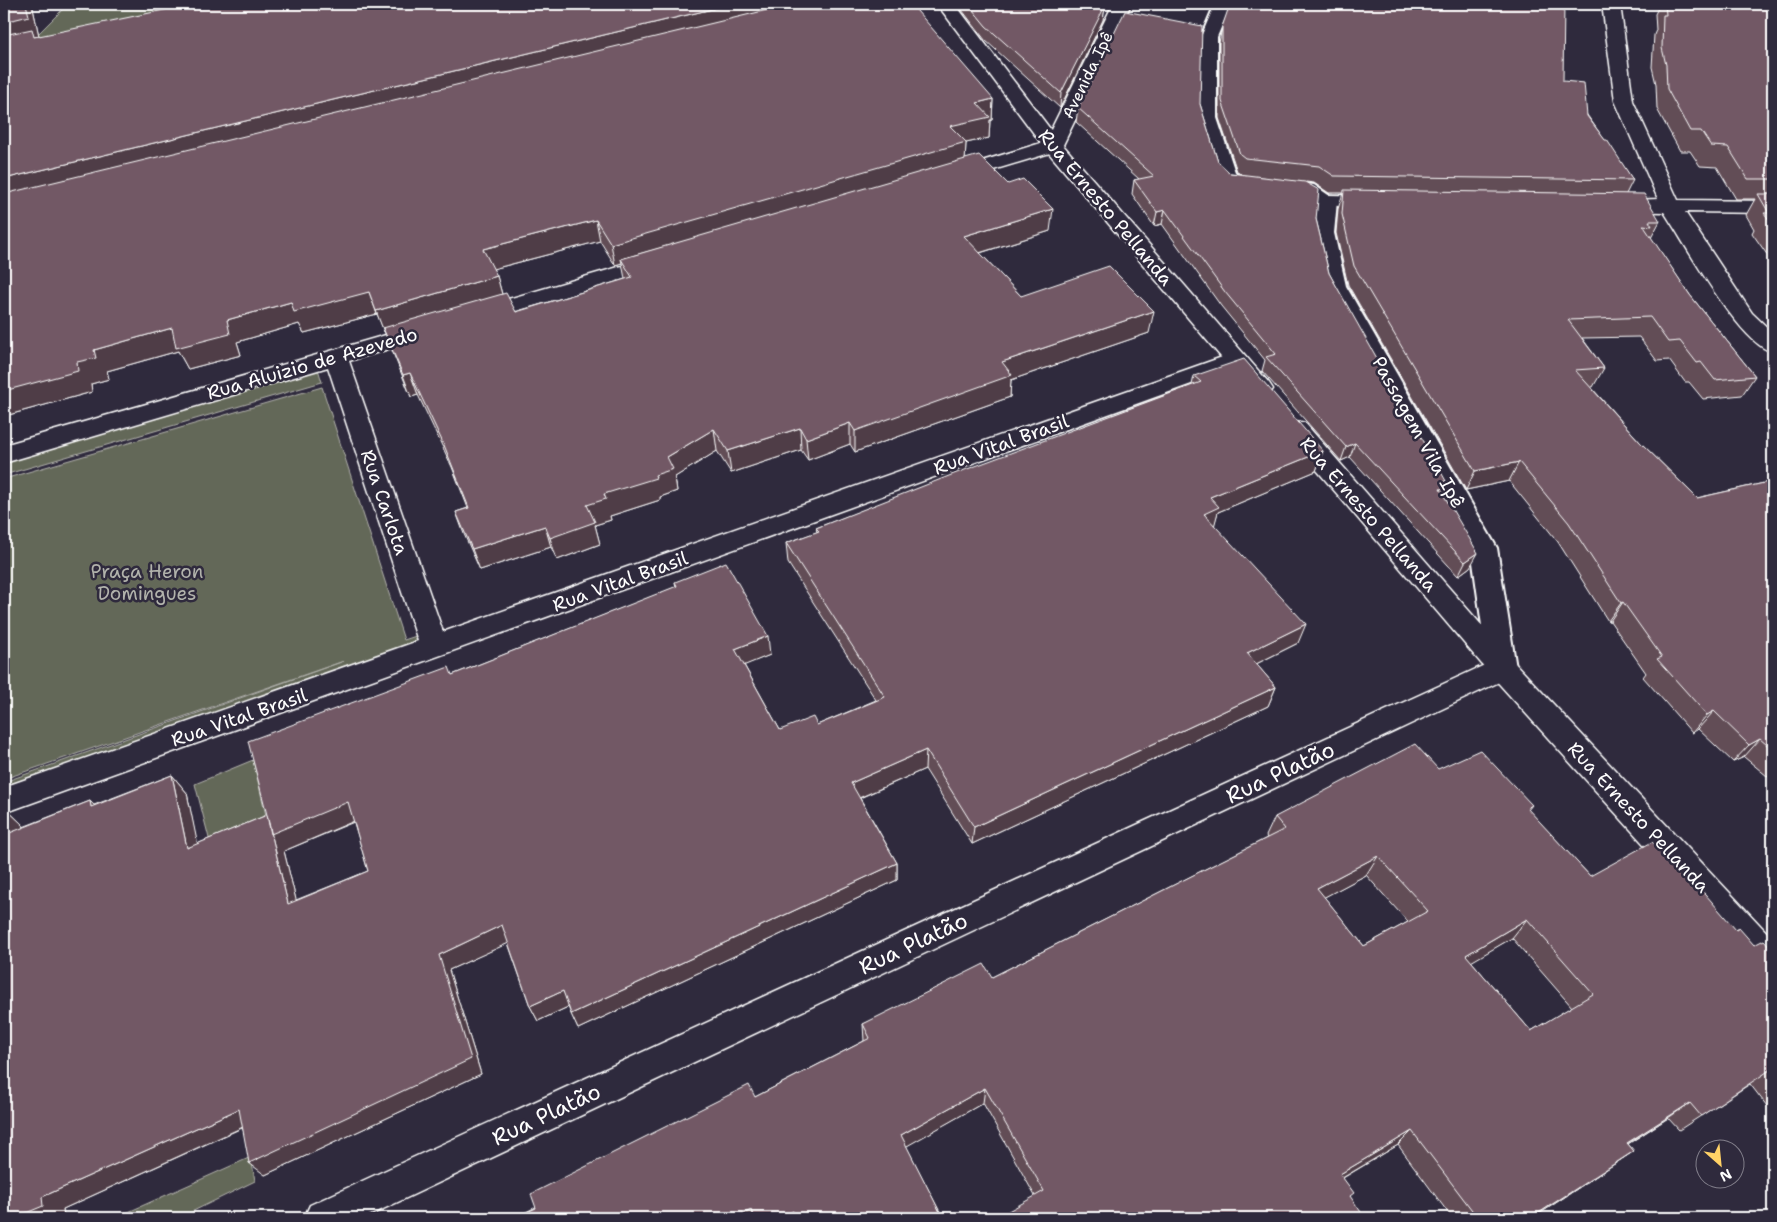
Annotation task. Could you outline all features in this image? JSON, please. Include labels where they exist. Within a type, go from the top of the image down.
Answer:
[{"type":"street","name":"Rua Ernesto Pellanda","points":[[946,4],[1053,146],[1278,409],[1502,668],[1773,963]]},
{"type":"street","name":"Avenida Ipê","points":[[1053,146],[1122,4]]},
{"type":"street","points":[[1611,4],[1624,102],[1672,206],[1744,318],[1773,345]]},
{"type":"street","points":[[930,182],[1053,146]]},
{"type":"street","points":[[1327,201],[1396,202]]},
{"type":"street","points":[[1593,205],[1773,207]]},
{"type":"street","name":"Rua Aluizio de Azevedo","points":[[4,454],[681,255]]},
{"type":"street","name":"Rua Carlota","points":[[336,356],[434,648]]},
{"type":"street","name":"Rua Vital Brasil","points":[[4,800],[1236,360]]},
{"type":"street","name":"Rua Platão","points":[[323,1218],[1502,668]]},
{"type":"lane","points":[[1223,4],[1209,37],[1208,118],[1226,174],[1234,181],[1307,190],[1327,201]]},
{"type":"lane","name":"Passagem Vila Ipê","points":[[1327,201],[1324,233],[1336,286],[1484,548],[1502,668]]},
{"type":"green space","points":[[68,4],[198,4],[31,41]]},
{"type":"green space","points":[[318,369],[322,382],[4,475],[4,463]]},
{"type":"green space","name":"Praça Heron Domingues","points":[[322,387],[404,640],[422,634],[427,646],[4,793],[4,782],[344,661],[4,779],[4,479]]},
{"type":"green space","points":[[253,760],[268,824],[211,846],[195,784]]},
{"type":"green space","points":[[251,1157],[255,1181],[179,1218],[115,1218]]},
{"type":"building","points":[[4,4],[26,4],[29,16],[4,22]]},
{"type":"building","points":[[193,4],[733,4],[4,179],[4,35],[32,29],[34,37]]},
{"type":"building","points":[[792,4],[911,4],[993,99],[977,103],[990,117],[950,126],[966,142],[611,244],[596,220],[483,249],[497,276],[376,311],[369,292],[294,312],[291,302],[227,320],[230,334],[176,348],[172,328],[94,350],[96,358],[77,362],[78,371],[4,391],[4,194]]},
{"type":"building","points":[[968,4],[1104,4],[1103,6],[1105,6],[1061,93],[986,26]]},
{"type":"building","points":[[1230,4],[1564,4],[1563,81],[1584,83],[1587,116],[1605,140],[1607,140],[1633,180],[1334,176],[1319,166],[1245,158],[1240,154],[1222,101],[1222,27]]},
{"type":"building","points":[[1665,4],[1773,4],[1773,179],[1748,179],[1728,147],[1711,146],[1701,131],[1690,131],[1667,89],[1666,65],[1662,48],[1663,15],[1666,15]]},
{"type":"building","points":[[1125,11],[1202,26],[1200,104],[1218,162],[1230,173],[1305,182],[1319,190],[1316,219],[1329,273],[1446,481],[1441,482],[1445,488],[1440,489],[1478,553],[1465,562],[1355,443],[1346,447],[1266,357],[1276,354],[1225,292],[1165,210],[1157,212],[1134,180],[1154,176],[1078,108]]},
{"type":"building","points":[[979,155],[1008,184],[1023,179],[1053,209],[964,236],[1021,296],[1109,266],[1154,311],[1002,362],[1012,375],[855,431],[850,423],[806,439],[800,428],[728,451],[714,429],[667,457],[673,469],[655,475],[656,478],[604,494],[606,499],[587,505],[595,522],[550,538],[545,526],[472,549],[456,512],[469,508],[444,445],[410,373],[403,375],[383,328],[506,293],[516,312],[632,277],[621,259]]},
{"type":"building","points":[[1344,190],[1644,194],[1660,221],[1649,221],[1652,226],[1643,225],[1690,295],[1755,376],[1715,380],[1701,362],[1697,363],[1680,341],[1668,342],[1650,317],[1568,320],[1604,368],[1575,370],[1640,442],[1697,498],[1773,481],[1773,750],[1760,739],[1749,745],[1714,711],[1707,715],[1657,659],[1662,657],[1623,602],[1621,603],[1569,523],[1519,462],[1475,471],[1354,266],[1342,214]]},
{"type":"building","points":[[1758,194],[1773,194],[1773,225],[1764,213],[1769,213]]},
{"type":"building","points":[[1244,359],[1323,451],[1210,497],[1219,507],[1204,514],[1306,624],[1247,653],[1276,687],[974,827],[926,750],[851,783],[897,863],[571,1014],[563,991],[530,1006],[502,925],[439,955],[471,1059],[249,1163],[239,1109],[42,1197],[43,1206],[14,1218],[4,1218],[4,807],[7,834],[90,801],[91,807],[172,775],[187,848],[267,815],[248,741],[449,667],[452,675],[677,586],[675,582],[726,562],[768,636],[735,649],[780,730],[813,717],[817,725],[885,697],[786,543],[819,531],[816,528],[954,474],[1201,382],[1194,376]],"holes":[[[348,802],[368,871],[288,904],[271,834]]]},
{"type":"building","points":[[1415,744],[1438,769],[1480,750],[1532,805],[1527,808],[1590,876],[1652,842],[1706,895],[1736,930],[1739,928],[1754,945],[1764,940],[1773,950],[1773,1068],[1701,1116],[1690,1103],[1627,1143],[1634,1151],[1531,1218],[1478,1218],[1412,1131],[1340,1174],[1354,1193],[1350,1196],[1365,1218],[996,1218],[1044,1191],[985,1088],[901,1135],[943,1218],[796,1218],[793,1211],[780,1218],[754,1218],[751,1210],[736,1218],[514,1218],[536,1208],[531,1194],[749,1085],[755,1097],[870,1038],[863,1024],[984,964],[992,977],[1285,829],[1275,817]],"holes":[[[1378,856],[1428,911],[1364,946],[1317,888]],[[1527,919],[1593,994],[1531,1031],[1466,955]]]}]
